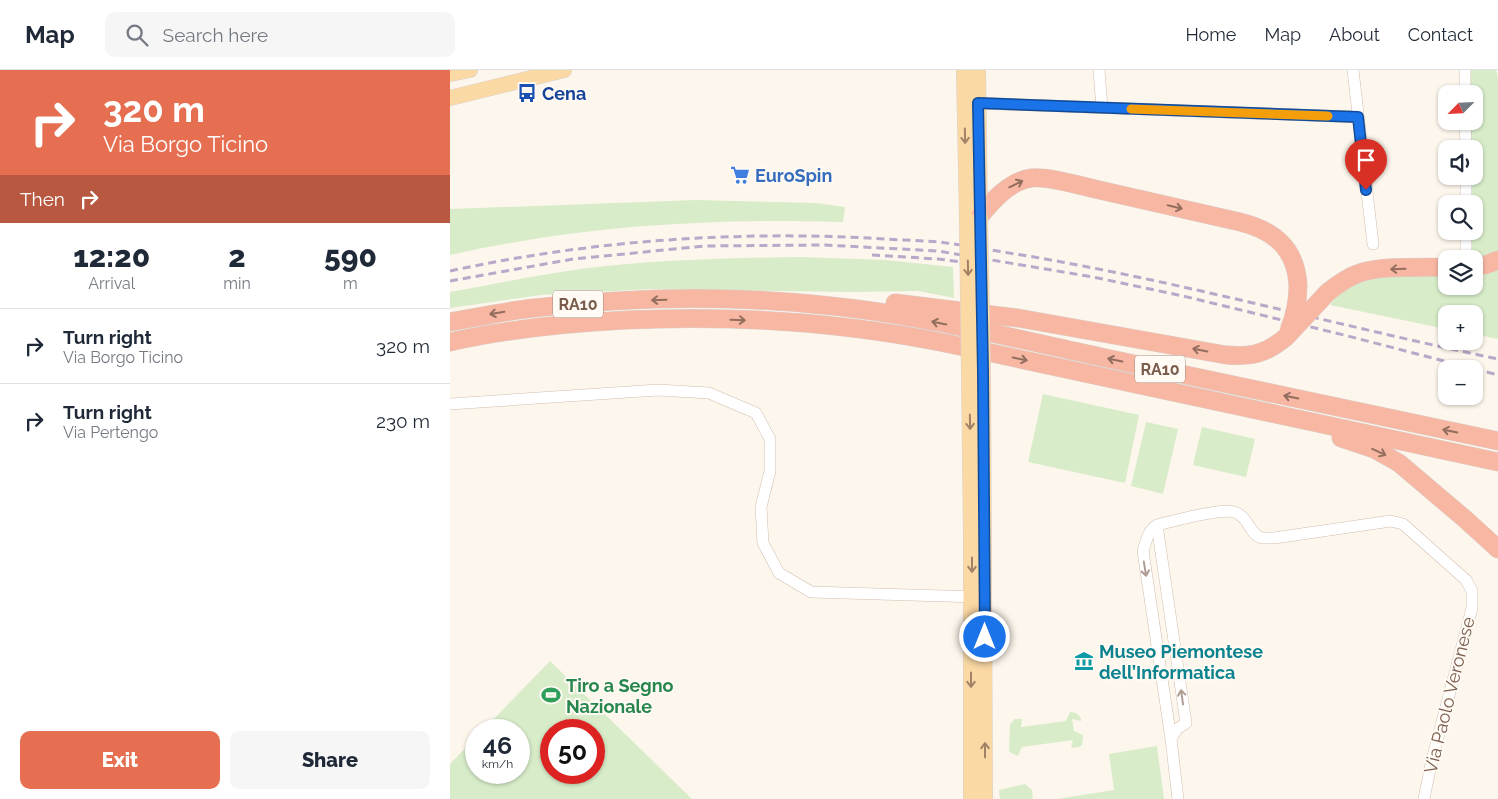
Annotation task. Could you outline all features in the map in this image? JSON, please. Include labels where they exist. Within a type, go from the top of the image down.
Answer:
[{"type":"highway","points":[[976,218],[1010,186],[1030,178],[1042,178],[1262,228],[1288,251],[1298,274],[1298,294],[1294,318],[1286,337]]},
{"type":"highway","points":[[1483,264],[1498,260]]},
{"type":"highway","name":"RA10","points":[[820,304],[855,302],[902,304],[1018,318],[1233,355],[1251,355],[1264,352],[1275,346],[1338,283],[1358,273],[1380,269],[1438,267]]},
{"type":"highway","name":"RA10","points":[[450,322],[534,308],[598,302],[737,299],[820,304],[891,313],[1498,441]]},
{"type":"highway","name":"RA10","points":[[450,342],[535,328],[598,322],[689,318],[773,321],[843,327],[912,336],[1498,462]]},
{"type":"highway","name":"RA10","points":[[1164,391],[1356,442],[1387,455],[1410,471],[1498,550]]},
{"type":"main road","points":[[450,74],[470,70]]},
{"type":"main road","points":[[450,98],[564,70]]},
{"type":"main road","points":[[964,70],[972,103],[976,218],[978,597],[985,799]]},
{"type":"main road","points":[[972,103],[978,70]]},
{"type":"main road","points":[[971,799],[978,597]]},
{"type":"street","points":[[1099,70],[1102,108]]},
{"type":"street","points":[[1353,70],[1373,244]]},
{"type":"street","points":[[1465,70],[1465,85]]},
{"type":"street","points":[[972,103],[1358,117]]},
{"type":"street","points":[[450,404],[658,390],[709,393],[756,413],[770,439],[770,471],[761,507],[763,543],[779,573],[811,592],[978,597]]},
{"type":"street","name":"Via Paolo Veronese","points":[[1157,525],[1223,511],[1234,512],[1244,518],[1250,529],[1260,538],[1274,538],[1391,521],[1403,524],[1466,580],[1472,591],[1472,608],[1431,764],[1424,799]]},
{"type":"street","points":[[1171,739],[1178,729],[1186,723],[1157,525],[1153,527],[1146,538],[1143,551],[1178,799]]},
{"type":"green space","points":[[1470,70],[1496,70],[1498,77],[1498,254],[1483,257],[1483,250],[1472,250],[1472,240],[1483,240],[1483,195],[1471,195],[1471,185],[1483,185],[1483,140],[1471,140],[1470,130],[1483,130],[1483,85],[1470,85]]},
{"type":"green space","points":[[696,200],[816,203],[845,207],[843,222],[744,221],[646,226],[547,237],[450,255],[450,209]]},
{"type":"green space","points":[[801,257],[885,260],[953,267],[954,298],[918,291],[851,292],[653,289],[541,295],[450,308],[450,292],[565,271],[663,262]]},
{"type":"green space","points":[[1498,270],[1498,339],[1483,336],[1483,305],[1438,305],[1438,327],[1330,305],[1346,288],[1363,279],[1380,277],[1438,274],[1438,295],[1483,295],[1483,273]]},
{"type":"green space","points":[[1043,394],[1139,415],[1125,483],[1028,462]]},
{"type":"green space","points":[[1146,422],[1178,429],[1163,494],[1131,486]]},
{"type":"green space","points":[[1202,427],[1255,439],[1246,477],[1193,465]]},
{"type":"green space","name":"Tiro a Segno Nazionale","points":[[550,661],[692,799],[450,799],[450,764],[465,748],[465,784],[530,784],[530,719],[494,719]]},
{"type":"green space","points":[[1070,712],[1076,713],[1081,718],[1081,721],[1072,719],[1074,731],[1083,735],[1082,745],[1079,747],[1071,748],[1073,740],[1022,747],[1018,756],[1009,751],[1010,724],[1015,719],[1022,719],[1021,727],[1066,721]]},
{"type":"green space","points":[[1157,746],[1164,799],[1057,799],[1114,790],[1109,754]]},
{"type":"green space","points":[[1025,784],[1032,790],[1033,799],[1000,799],[999,790]]},
{"type":"railway","points":[[450,271],[554,252],[711,237],[816,236],[939,242],[1034,257],[1151,280],[1498,359]]},
{"type":"railway","points":[[450,281],[573,259],[705,246],[825,245],[938,251],[1093,277],[1183,296],[1498,375]]},
{"type":"railway","points":[[872,255],[962,262]]},
{"type":"slow traffic","points":[[1131,109],[1328,116]]},
{"type":"place","name":"Cena","points":[[527,93]]},
{"type":"place","name":"EuroSpin","points":[[740,175]]},
{"type":"place","name":"Museo Piemontese dell’Informatica","points":[[1084,661]]},
{"type":"place","name":"Tiro a Segno Nazionale","points":[[551,695]]},
{"type":"route","points":[[985,637],[978,103],[1358,117],[1366,190]]}]
